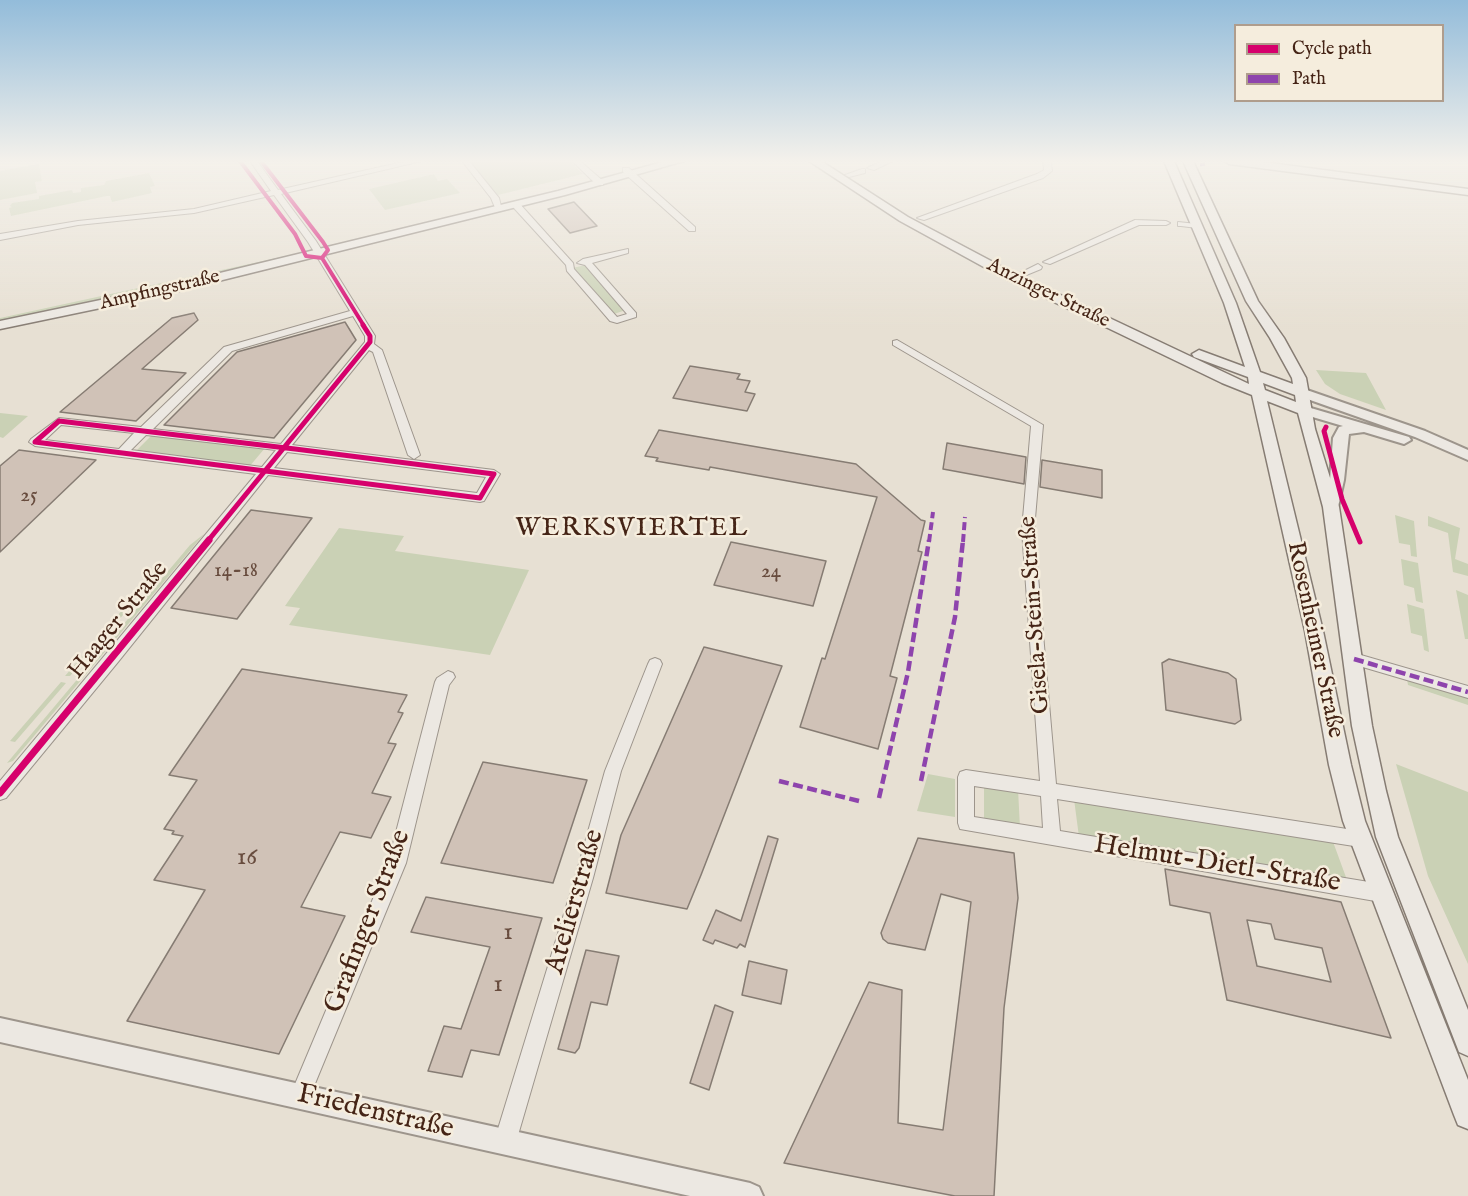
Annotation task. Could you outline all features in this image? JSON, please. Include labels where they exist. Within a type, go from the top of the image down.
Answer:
[{"type":"main road","points":[[318,250],[454,217]]},
{"type":"main road","name":"Anzinger Straße","points":[[901,217],[966,253],[1198,366],[1304,410]]},
{"type":"main road","name":"Anzinger Straße","points":[[917,217],[1024,273],[1191,351],[1301,392]]},
{"type":"main road","name":"Rosenheimer Straße","points":[[1193,217],[1230,303],[1260,393],[1326,689],[1340,765],[1360,839],[1468,1115]]},
{"type":"main road","name":"Rosenheimer Straße","points":[[1213,217],[1252,302],[1277,338],[1299,378],[1304,410],[1331,507],[1362,726],[1375,791],[1387,837],[1468,1043]]},
{"type":"main road","name":"Ampfingstraße","points":[[0,316],[318,250]]},
{"type":"main road","name":"Ampfingstraße","points":[[0,325],[127,299],[318,250]]},
{"type":"street","points":[[0,237],[78,223],[138,217]]},
{"type":"street","points":[[284,448],[368,345],[370,336],[318,250],[293,217]]},
{"type":"street","points":[[527,217],[613,319],[633,315],[586,261]]},
{"type":"street","points":[[678,217],[692,229]]},
{"type":"street","points":[[921,219],[927,217]]},
{"type":"street","points":[[1047,262],[1138,222],[1166,223]]},
{"type":"street","points":[[1181,224],[1197,226]]},
{"type":"street","points":[[570,265],[625,251]]},
{"type":"street","points":[[1024,273],[1038,267]]},
{"type":"street","points":[[121,453],[228,349],[356,312]]},
{"type":"street","name":"Gisela-Stein-Straße","points":[[897,343],[1037,425],[1028,530],[1050,791]]},
{"type":"street","points":[[368,345],[377,350],[414,455]]},
{"type":"street","points":[[1301,392],[1420,434],[1468,455]]},
{"type":"street","points":[[1304,410],[1370,430],[1468,455]]},
{"type":"street","points":[[59,421],[284,448],[494,474],[480,498],[35,442],[59,421]]},
{"type":"street","points":[[1331,507],[1337,480],[1340,438],[1344,430],[1370,430]]},
{"type":"street","name":"Haager Straße","points":[[0,793],[284,448]]},
{"type":"street","name":"Rosenheimer Straße","points":[[1353,659],[1468,692]]},
{"type":"street","name":"Atelierstraße","points":[[505,1142],[613,771],[627,729],[655,664]]},
{"type":"street","name":"Grafinger Straße","points":[[300,1096],[397,863],[442,682],[448,677]]},
{"type":"street","name":"Helmut-Dietl-Straße","points":[[1360,839],[966,777],[966,823],[1381,893]]},
{"type":"street","points":[[1050,791],[1052,838]]},
{"type":"street","name":"Friedenstraße","points":[[0,1030],[750,1196]]},
{"type":"green space","points":[[295,254],[297,256],[152,291],[0,322],[0,318]]},
{"type":"green space","points":[[586,265],[626,310],[611,315],[572,268]]},
{"type":"green space","points":[[1316,370],[1366,373],[1386,410],[1340,394],[1325,384]]},
{"type":"green space","points":[[0,413],[28,416],[3,438],[0,437]]},
{"type":"green space","points":[[153,434],[265,448],[249,467],[135,452]]},
{"type":"green space","points":[[1395,515],[1414,521],[1417,557],[1411,556],[1410,545],[1399,543]]},
{"type":"green space","points":[[1428,516],[1460,528],[1455,559],[1468,564],[1468,576],[1453,572],[1448,533],[1428,526]]},
{"type":"green space","points":[[339,528],[404,536],[395,551],[529,570],[490,655],[289,625],[300,608],[285,606]]},
{"type":"green space","points":[[204,534],[13,761],[7,763],[190,545]]},
{"type":"green space","points":[[1401,559],[1418,563],[1423,603],[1416,601],[1414,588],[1404,585]]},
{"type":"green space","points":[[1456,590],[1468,595],[1468,639],[1465,639]]},
{"type":"green space","points":[[131,600],[136,600],[70,676],[65,676]]},
{"type":"green space","points":[[1407,604],[1424,609],[1429,652],[1424,650],[1422,636],[1411,633]]},
{"type":"green space","points":[[1407,679],[1468,695],[1468,705],[1408,685]]},
{"type":"green space","points":[[61,682],[66,683],[15,742],[10,741]]},
{"type":"green space","points":[[1396,764],[1468,792],[1468,964],[1428,876]]},
{"type":"green space","points":[[928,774],[955,779],[955,817],[917,811]]},
{"type":"green space","points":[[984,784],[1018,789],[1020,828],[984,822]]},
{"type":"green space","points":[[1074,799],[1332,839],[1347,880],[1079,837]]},
{"type":"building","points":[[555,217],[588,217],[597,226],[570,233]]},
{"type":"building","points":[[194,313],[198,320],[142,369],[186,373],[136,421],[60,412],[172,318]]},
{"type":"building","points":[[345,322],[356,340],[274,438],[164,425],[237,352]]},
{"type":"building","points":[[690,366],[740,374],[737,379],[750,381],[745,392],[755,394],[747,411],[673,398]]},
{"type":"building","points":[[659,430],[856,464],[925,521],[918,551],[922,552],[890,676],[897,678],[878,749],[800,727],[822,658],[825,659],[877,497],[710,467],[709,470],[656,461],[658,458],[645,456]]},
{"type":"building","points":[[947,443],[1026,457],[1024,484],[943,469]]},
{"type":"building","points":[[19,450],[96,460],[0,552],[0,466]]},
{"type":"building","points":[[1042,460],[1102,470],[1102,498],[1040,487]]},
{"type":"building","points":[[251,510],[312,518],[237,619],[171,608]]},
{"type":"building","points":[[731,542],[826,561],[813,606],[714,585]]},
{"type":"building","points":[[704,647],[782,666],[701,875],[687,909],[606,893],[621,835]]},
{"type":"building","points":[[1169,659],[1228,673],[1236,679],[1241,720],[1235,724],[1166,710],[1162,663]]},
{"type":"building","points":[[242,669],[407,695],[398,712],[403,713],[388,743],[396,744],[372,793],[391,797],[371,838],[340,832],[301,907],[345,916],[279,1054],[127,1021],[205,890],[154,880],[183,836],[172,834],[174,831],[164,829],[197,780],[169,775]]},
{"type":"building","points":[[483,762],[587,780],[553,883],[441,863]]},
{"type":"building","points":[[768,836],[778,839],[745,947],[740,944],[737,948],[715,940],[713,944],[703,940],[716,910],[741,921]]},
{"type":"building","points":[[918,838],[1014,853],[1018,898],[1004,1008],[994,1196],[955,1196],[784,1163],[869,982],[902,990],[898,1123],[943,1130],[971,902],[941,894],[925,950],[888,943],[883,939],[881,933]]},
{"type":"building","points":[[1165,869],[1341,902],[1391,1038],[1227,1000],[1210,913],[1170,905]],"holes":[[[1247,920],[1271,924],[1275,939],[1322,948],[1331,982],[1257,966]]]},
{"type":"building","points":[[426,897],[542,918],[499,1055],[471,1050],[462,1077],[428,1071],[444,1026],[461,1029],[490,947],[411,932]]},
{"type":"building","points":[[586,950],[619,956],[607,1005],[591,1002],[579,1048],[575,1053],[558,1049]]},
{"type":"building","points":[[749,961],[787,970],[781,1004],[742,995]]},
{"type":"building","points":[[715,1005],[733,1012],[709,1090],[690,1083]]},
{"type":"marked path","points":[[879,798],[908,672],[920,608],[933,512]]},
{"type":"marked path","points":[[921,781],[955,617],[965,517]]},
{"type":"marked path","points":[[1354,659],[1468,692]]},
{"type":"marked path","points":[[779,781],[859,801]]},
{"type":"cycle path","points":[[282,217],[295,234],[306,256],[322,258]]},
{"type":"cycle path","points":[[304,217],[328,250],[322,258]]},
{"type":"cycle path","points":[[0,793],[370,342],[370,336],[322,258]]},
{"type":"cycle path","points":[[59,421],[295,449],[494,474],[480,498],[35,442],[59,421]]},
{"type":"cycle path","points":[[1326,427],[1324,431],[1342,499],[1360,542]]},
{"type":"district","name":"WERKSVIERTEL","points":[[632,530]]}]
